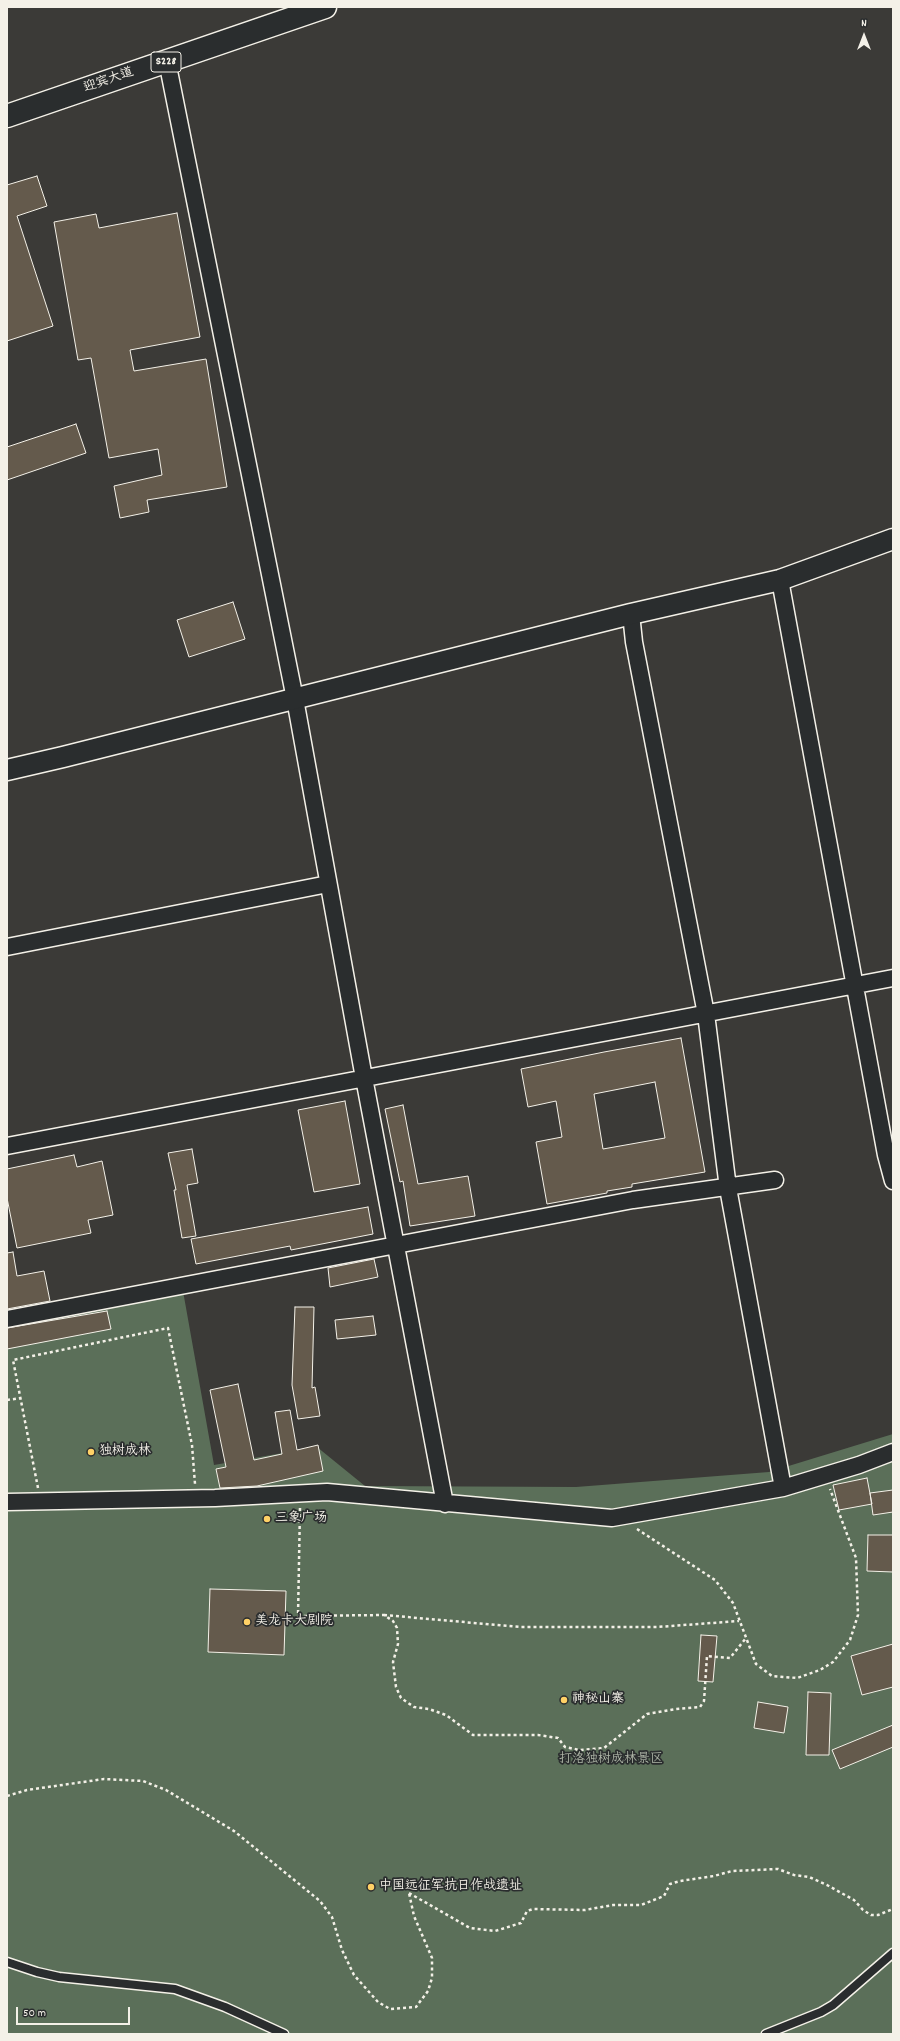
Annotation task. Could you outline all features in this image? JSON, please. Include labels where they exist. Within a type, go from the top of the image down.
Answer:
[{"type":"main road","name":"迎宾大道","points":[[7,116],[325,7]]},
{"type":"street","points":[[167,61],[295,699],[395,1245],[445,1504]]},
{"type":"street","points":[[7,770],[631,614],[780,580],[893,539]]},
{"type":"street","points":[[780,580],[855,986],[893,1181]]},
{"type":"street","points":[[631,614],[634,642],[706,1014],[728,1188],[783,1488]]},
{"type":"street","points":[[7,947],[328,884]]},
{"type":"street","points":[[7,1146],[893,978]]},
{"type":"street","points":[[7,1319],[632,1200],[728,1188],[775,1180]]},
{"type":"street","points":[[7,1502],[196,1498],[327,1492],[445,1504],[612,1518],[783,1488],[893,1452]]},
{"type":"lane","points":[[766,2034],[808,2018],[833,2005],[893,1953]]},
{"type":"lane","points":[[7,1962],[37,1972],[59,1977],[175,1989],[225,2007],[284,2034]]},
{"type":"path","points":[[40,1501],[13,1360],[168,1328],[192,1445],[196,1498]]},
{"type":"path","points":[[7,1400],[21,1398]]},
{"type":"path","points":[[625,1516],[642,1534],[716,1580],[733,1603],[756,1664],[772,1676],[797,1678],[820,1670],[834,1662],[850,1640],[858,1615],[856,1558],[826,1475]]},
{"type":"path","points":[[300,1493],[298,1616],[384,1615],[520,1627],[657,1627],[739,1621]]},
{"type":"path","points":[[384,1615],[393,1621],[397,1628],[398,1644],[393,1662],[396,1687],[400,1698],[414,1707],[429,1709],[446,1715],[473,1735],[538,1735],[558,1738],[565,1747],[579,1750],[604,1748],[647,1714],[700,1707],[704,1701],[706,1656],[730,1658],[746,1638]]},
{"type":"path","points":[[7,1796],[27,1790],[104,1779],[136,1779],[166,1790],[234,1831],[320,1901],[332,1916],[342,1950],[354,1976],[378,2002],[390,2009],[416,2008],[428,1991],[432,1978],[432,1958],[414,1916],[408,1893],[470,1928],[495,1931],[521,1923],[528,1911],[533,1909],[585,1910],[613,1905],[641,1905],[664,1896],[670,1884],[673,1883],[714,1876],[732,1871],[778,1869],[794,1875],[809,1877],[827,1885],[854,1900],[863,1910],[871,1915],[893,1909]]},
{"type":"green space","name":"打洛独树成林景区","points":[[183,1291],[214,1465],[317,1447],[365,1486],[576,1487],[769,1472],[893,1434],[893,2034],[7,2034],[7,1325]]},
{"type":"building","points":[[37,176],[47,206],[17,216],[53,326],[7,341],[7,185]]},
{"type":"building","points":[[177,213],[200,337],[130,350],[134,371],[206,359],[227,487],[147,500],[149,512],[120,518],[114,486],[162,475],[158,449],[109,458],[91,358],[78,360],[54,222],[96,214],[99,228]]},
{"type":"building","points":[[76,424],[86,453],[7,480],[7,447]]},
{"type":"building","points":[[233,602],[245,639],[189,657],[177,620]]},
{"type":"building","points":[[681,1038],[705,1172],[632,1184],[632,1187],[607,1191],[607,1193],[547,1204],[536,1142],[562,1137],[556,1101],[528,1107],[521,1069]],"holes":[[[655,1082],[665,1138],[603,1149],[594,1094]]]},
{"type":"building","points":[[345,1101],[360,1184],[314,1192],[298,1110]]},
{"type":"building","points":[[403,1105],[418,1184],[468,1176],[475,1216],[410,1226],[403,1181],[400,1182],[385,1109]]},
{"type":"building","points":[[192,1149],[198,1183],[187,1185],[196,1236],[182,1238],[174,1190],[176,1190],[168,1153]]},
{"type":"building","points":[[74,1155],[77,1167],[102,1161],[113,1215],[88,1220],[91,1233],[17,1248],[7,1198],[7,1169]]},
{"type":"building","points":[[368,1207],[373,1234],[291,1250],[290,1246],[196,1264],[191,1239]]},
{"type":"building","points":[[13,1252],[17,1276],[44,1271],[50,1301],[7,1309],[7,1253]]},
{"type":"building","points":[[374,1259],[378,1277],[330,1287],[328,1268]]},
{"type":"building","points":[[295,1307],[314,1307],[312,1388],[315,1387],[320,1416],[298,1419],[292,1385]]},
{"type":"building","points":[[107,1311],[111,1329],[7,1349],[7,1328]]},
{"type":"building","points":[[373,1316],[376,1335],[337,1339],[335,1320]]},
{"type":"building","points":[[238,1384],[254,1460],[282,1454],[275,1412],[290,1410],[297,1450],[318,1445],[323,1471],[257,1486],[220,1488],[216,1469],[226,1467],[210,1390]]},
{"type":"building","points":[[867,1478],[872,1504],[839,1510],[833,1485]]},
{"type":"building","points":[[893,1490],[893,1512],[873,1515],[870,1493]]},
{"type":"building","points":[[868,1535],[893,1535],[893,1572],[867,1571]]},
{"type":"building","name":"美龙卡大剧院","points":[[210,1589],[286,1591],[284,1655],[208,1652]]},
{"type":"building","points":[[701,1635],[717,1636],[713,1682],[698,1681]]},
{"type":"building","points":[[893,1644],[893,1687],[862,1695],[851,1656]]},
{"type":"building","points":[[808,1692],[831,1693],[829,1755],[806,1755]]},
{"type":"building","points":[[758,1702],[788,1707],[784,1733],[754,1728]]},
{"type":"building","points":[[893,1725],[893,1747],[840,1769],[832,1750]]},
{"type":"place","name":"独树成林","points":[[91,1452]]},
{"type":"place","name":"三象广场","points":[[267,1519]]},
{"type":"place","name":"美龙卡大剧院","points":[[247,1622]]},
{"type":"place","name":"神秘山寨","points":[[564,1700]]},
{"type":"place","name":"中国远征军抗日作战遗址","points":[[371,1887]]}]
